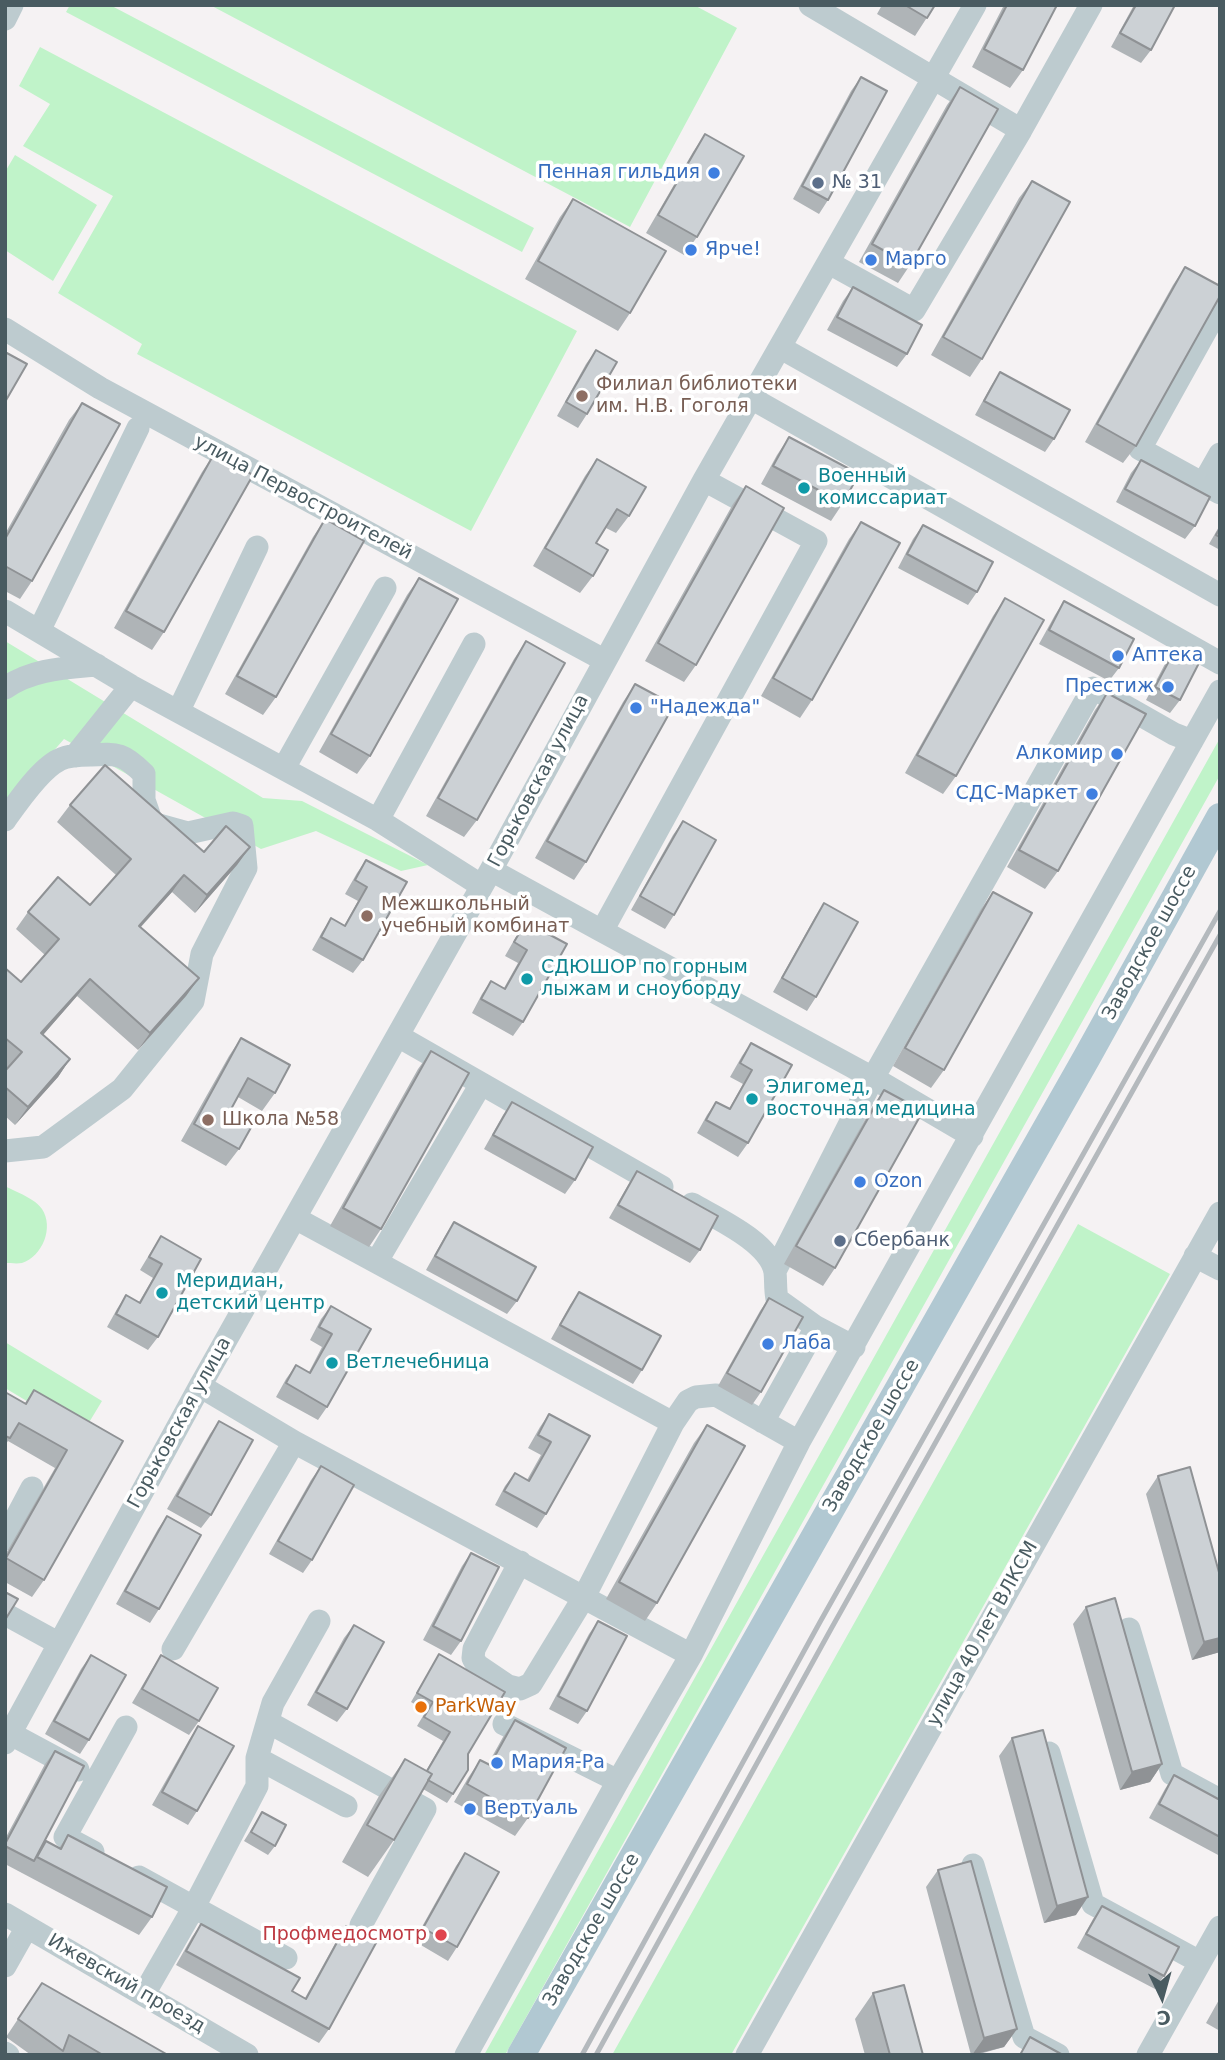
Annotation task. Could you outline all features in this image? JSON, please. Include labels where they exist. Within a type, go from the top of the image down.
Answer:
[{"type":"main road","name":"Заводское шоссе","points":[[521,2055],[1087,1057],[1220,817]]},
{"type":"street","points":[[5,19],[12,5]]},
{"type":"street","points":[[810,5],[835,11],[934,80],[1021,130]]},
{"type":"street","name":"Горьковская улица","points":[[8,1739],[58,1643],[486,878],[704,480],[975,5]]},
{"type":"street","points":[[829,263],[914,310],[1021,130],[1091,5]]},
{"type":"street","points":[[1220,305],[1140,449],[1212,488],[1220,454]]},
{"type":"street","name":"улица Первостроителей","points":[[5,329],[100,388],[604,660]]},
{"type":"street","points":[[781,348],[1220,595]]},
{"type":"street","points":[[751,398],[1220,663]]},
{"type":"street","points":[[39,631],[138,428]]},
{"type":"street","points":[[602,931],[816,541],[704,480]]},
{"type":"street","points":[[179,710],[257,547]]},
{"type":"street","points":[[284,768],[384,588]]},
{"type":"street","points":[[5,611],[131,686],[486,878],[602,931],[873,1078],[972,1136]]},
{"type":"street","points":[[378,820],[474,644]]},
{"type":"street","points":[[5,688],[16,681],[51,669],[97,666]]},
{"type":"street","points":[[75,756],[131,686]]},
{"type":"street","points":[[854,1347],[816,1327],[777,1299],[774,1285],[775,1271],[873,1078],[1093,688],[1174,734],[1192,741]]},
{"type":"street","points":[[466,2055],[691,1655],[799,1442],[1220,691]]},
{"type":"street","points":[[5,820],[46,770],[60,759],[114,753],[128,758],[144,774],[144,800],[152,823],[188,833],[233,823],[242,826],[246,868],[202,954],[193,1001],[122,1089],[43,1147],[5,1151]]},
{"type":"street","points":[[398,1036],[745,1234],[765,1252],[775,1271]]},
{"type":"street","points":[[377,1261],[481,1084]]},
{"type":"street","name":"улица 40 лет ВЛКСМ","points":[[747,2055],[1220,1213]]},
{"type":"street","points":[[295,1217],[673,1423]]},
{"type":"street","points":[[1195,1256],[1220,1269]]},
{"type":"street","points":[[763,1422],[816,1327]]},
{"type":"street","points":[[200,1387],[295,1442],[691,1655]]},
{"type":"street","points":[[520,1562],[474,1649],[473,1658],[477,1665],[508,1686],[520,1689],[531,1684],[584,1597],[673,1423],[688,1402],[696,1397],[716,1395],[799,1442]]},
{"type":"street","points":[[173,1648],[295,1442]]},
{"type":"street","points":[[5,1539],[32,1488]]},
{"type":"street","points":[[5,1614],[58,1643]]},
{"type":"street","points":[[145,1994],[257,1786],[257,1758],[273,1703],[319,1621]]},
{"type":"street","points":[[1129,1629],[1172,1774],[1220,1800]]},
{"type":"street","points":[[268,1722],[425,1809],[360,1925]]},
{"type":"street","points":[[504,1724],[618,1781]]},
{"type":"street","points":[[126,1727],[65,1837],[286,1958]]},
{"type":"street","points":[[8,1739],[96,1780]]},
{"type":"street","points":[[1049,1753],[1093,1904],[1200,1962]]},
{"type":"street","points":[[257,1758],[346,1806]]},
{"type":"street","points":[[973,1865],[1024,2037],[1058,2055]]},
{"type":"street","name":"Ижевский проезд","points":[[5,1914],[247,2055]]},
{"type":"street","points":[[5,1966],[27,1927]]},
{"type":"street","points":[[1148,2055],[1220,1927]]},
{"type":"green space","points":[[70,5],[110,5],[534,228],[522,252],[66,12]]},
{"type":"green space","points":[[210,5],[694,5],[737,28],[630,227]]},
{"type":"green space","points":[[40,47],[577,331],[471,531],[137,354],[142,344],[58,293],[113,196],[23,146],[50,104],[19,86]]},
{"type":"green space","points":[[15,155],[97,205],[53,281],[5,250],[5,172]]},
{"type":"green space","points":[[5,641],[263,798],[302,801],[428,865],[401,871],[316,831],[261,849],[64,739],[5,807]]},
{"type":"green space","points":[[1220,738],[1220,775],[505,2055],[484,2055]]},
{"type":"green space","points":[[5,1186],[35,1202],[42,1209],[47,1224],[41,1248],[22,1263],[5,1263]]},
{"type":"green space","points":[[1078,1224],[1170,1274],[731,2055],[612,2055]]},
{"type":"green space","points":[[5,1342],[102,1401],[82,1434],[5,1388]]},
{"type":"building","points":[[905,5],[935,5],[927,18]]},
{"type":"building","points":[[1007,5],[1057,5],[1023,70],[984,49]]},
{"type":"building","points":[[1136,5],[1175,5],[1151,50],[1120,33]]},
{"type":"building","points":[[861,77],[887,91],[828,200],[802,186]]},
{"type":"building","points":[[960,87],[998,109],[910,265],[872,244]]},
{"type":"building","points":[[705,134],[744,156],[697,237],[658,215]]},
{"type":"building","points":[[1032,181],[1070,202],[982,359],[943,337]]},
{"type":"building","points":[[573,199],[666,251],[630,313],[538,261]]},
{"type":"building","points":[[1185,267],[1220,286],[1220,296],[1136,446],[1097,424]]},
{"type":"building","points":[[853,287],[922,325],[907,354],[837,317]]},
{"type":"building","name":"Филиал библиотеки им. Н.В. Гоголя","points":[[596,350],[617,362],[587,414],[566,402]]},
{"type":"building","points":[[5,352],[27,364],[5,402]]},
{"type":"building","points":[[1000,372],[1070,410],[1054,439],[984,401]]},
{"type":"building","points":[[82,403],[120,424],[32,581],[5,566],[5,539]]},
{"type":"building","points":[[789,437],[859,474],[843,503],[773,466]]},
{"type":"building","points":[[214,454],[253,475],[164,632],[126,611]]},
{"type":"building","points":[[597,459],[646,487],[629,516],[617,509],[596,543],[608,550],[593,576],[545,548]]},
{"type":"building","points":[[1141,460],[1210,497],[1195,526],[1125,489]]},
{"type":"building","points":[[746,486],[784,508],[696,665],[658,643]]},
{"type":"building","points":[[325,519],[364,541],[276,697],[237,676]]},
{"type":"building","points":[[861,522],[900,543],[812,700],[773,678]]},
{"type":"building","points":[[923,525],[993,562],[977,592],[907,554]]},
{"type":"building","points":[[419,578],[458,599],[370,756],[331,734]]},
{"type":"building","points":[[1005,598],[1044,620],[956,776],[917,755]]},
{"type":"building","points":[[1064,601],[1134,639],[1119,668],[1049,630]]},
{"type":"building","points":[[526,641],[565,663],[477,820],[438,798]]},
{"type":"building","points":[[1176,648],[1200,661],[1180,700],[1155,687]]},
{"type":"building","points":[[635,684],[674,705],[586,862],[547,841]]},
{"type":"building","points":[[1107,693],[1146,714],[1058,871],[1019,850]]},
{"type":"building","points":[[105,765],[204,852],[226,826],[250,847],[207,895],[184,875],[139,926],[199,978],[150,1033],[90,979],[41,1033],[70,1059],[28,1107],[5,1087],[5,1071],[22,1052],[5,1038],[5,968],[21,982],[59,939],[28,912],[58,877],[90,905],[131,859],[70,805]]},
{"type":"building","points":[[683,821],[716,840],[674,915],[640,896]]},
{"type":"building","name":"Межшкольный учебный комбинат","points":[[366,860],[407,882],[363,960],[321,937],[331,918],[345,926],[367,887],[355,880]]},
{"type":"building","points":[[993,892],[1032,913],[944,1070],[905,1048]]},
{"type":"building","points":[[824,903],[858,922],[816,997],[782,978]]},
{"type":"building","name":"СДЮШОР по горным лыжам и сноуборду","points":[[526,922],[567,944],[523,1022],[481,999],[491,981],[505,989],[527,950],[514,942]]},
{"type":"building","points":[[241,1038],[290,1065],[275,1093],[248,1078],[230,1111],[253,1124],[239,1149],[194,1124]]},
{"type":"building","name":"Элигомед, восточная медицина","points":[[751,1043],[792,1065],[748,1143],[706,1120],[716,1102],[730,1109],[752,1070],[740,1063]]},
{"type":"building","points":[[431,1051],[469,1073],[381,1229],[343,1208]]},
{"type":"building","points":[[884,1090],[923,1111],[835,1268],[796,1246]]},
{"type":"building","points":[[512,1102],[593,1147],[575,1180],[493,1135]]},
{"type":"building","points":[[637,1171],[718,1216],[700,1250],[618,1205]]},
{"type":"building","points":[[454,1222],[536,1267],[517,1301],[435,1256]]},
{"type":"building","name":"Меридиан, детский центр","points":[[161,1236],[201,1259],[158,1337],[116,1314],[126,1295],[140,1303],[162,1264],[149,1257]]},
{"type":"building","points":[[579,1292],[661,1336],[642,1370],[560,1325]]},
{"type":"building","points":[[769,1298],[803,1317],[761,1392],[727,1373]]},
{"type":"building","name":"Ветлечебница","points":[[331,1306],[371,1329],[327,1407],[286,1383],[296,1365],[310,1373],[332,1334],[319,1327]]},
{"type":"building","points":[[34,1390],[123,1441],[44,1580],[6,1558],[67,1450],[19,1423],[10,1438],[5,1436],[5,1392],[26,1404]]},
{"type":"building","points":[[549,1414],[590,1436],[546,1514],[504,1491],[515,1473],[529,1481],[551,1442],[538,1435]]},
{"type":"building","points":[[219,1421],[253,1440],[211,1515],[177,1496]]},
{"type":"building","points":[[707,1425],[745,1446],[657,1603],[619,1582]]},
{"type":"building","points":[[321,1466],[354,1485],[312,1560],[278,1541]]},
{"type":"building","points":[[1190,1467],[1220,1576],[1220,1638],[1204,1642],[1158,1476]]},
{"type":"building","points":[[167,1516],[201,1535],[159,1609],[125,1591]]},
{"type":"building","points":[[471,1553],[499,1567],[461,1641],[433,1626]]},
{"type":"building","points":[[5,1592],[18,1599],[5,1620]]},
{"type":"building","points":[[1115,1598],[1162,1764],[1132,1772],[1086,1607]]},
{"type":"building","points":[[598,1621],[627,1636],[587,1711],[558,1696]]},
{"type":"building","points":[[354,1625],[384,1642],[347,1709],[316,1692]]},
{"type":"building","points":[[439,1654],[505,1692],[468,1754],[468,1770],[453,1794],[428,1780],[432,1774],[427,1771],[450,1732],[424,1717],[433,1702],[417,1693]]},
{"type":"building","points":[[91,1655],[126,1675],[89,1740],[54,1721]]},
{"type":"building","points":[[161,1655],[218,1688],[199,1721],[142,1689]]},
{"type":"building","points":[[515,1720],[566,1748],[528,1818],[467,1784],[480,1760],[490,1765]]},
{"type":"building","points":[[198,1726],[234,1746],[197,1811],[162,1792]]},
{"type":"building","points":[[1043,1730],[1088,1897],[1057,1906],[1012,1738]]},
{"type":"building","points":[[55,1751],[84,1766],[34,1861],[5,1844]]},
{"type":"building","points":[[405,1759],[432,1774],[394,1840],[367,1825]]},
{"type":"building","points":[[1174,1775],[1220,1800],[1220,1837],[1159,1804]]},
{"type":"building","points":[[262,1812],[286,1825],[275,1846],[251,1832]]},
{"type":"building","points":[[68,1835],[167,1887],[152,1917],[37,1857],[46,1841],[61,1849]]},
{"type":"building","points":[[465,1853],[499,1872],[457,1947],[423,1928]]},
{"type":"building","points":[[971,1861],[1017,2029],[984,2038],[938,1870]]},
{"type":"building","points":[[1102,1906],[1179,1947],[1164,1976],[1086,1934]]},
{"type":"building","points":[[201,1924],[300,1978],[292,1991],[306,1999],[346,1926],[376,1943],[329,2029],[186,1951]]},
{"type":"building","points":[[42,1983],[168,2055],[103,2055],[69,2035],[63,2051],[18,2019]]},
{"type":"building","points":[[904,1985],[923,2055],[890,2055],[873,1993]]},
{"type":"building","points":[[1030,2037],[1063,2055],[1020,2055]]},
{"type":"railway","points":[[582,2055],[820,1622],[1220,911]]},
{"type":"railway","points":[[596,2055],[1220,935]]},
{"type":"place","name":"Пенная гильдия","points":[[714,173]]},
{"type":"place","name":"№ 31","points":[[818,183]]},
{"type":"place","name":"Ярче!","points":[[691,250]]},
{"type":"place","name":"Марго","points":[[871,260]]},
{"type":"place","name":"Филиал библиотеки им. Н.В. Гоголя","points":[[582,396]]},
{"type":"place","name":"Военный комиссариат","points":[[804,488]]},
{"type":"place","name":"Аптека","points":[[1118,656]]},
{"type":"place","name":"Престиж","points":[[1168,687]]},
{"type":"place","name":"\"Надежда\"","points":[[636,708]]},
{"type":"place","name":"Алкомир","points":[[1117,754]]},
{"type":"place","name":"СДС-Маркет","points":[[1092,794]]},
{"type":"place","name":"Межшкольный учебный комбинат","points":[[367,916]]},
{"type":"place","name":"СДЮШОР по горным лыжам и сноуборду","points":[[527,979]]},
{"type":"place","name":"Элигомед, восточная медицина","points":[[752,1099]]},
{"type":"place","name":"Школа №58","points":[[208,1120]]},
{"type":"place","name":"Ozon","points":[[860,1182]]},
{"type":"place","name":"Сбербанк","points":[[840,1241]]},
{"type":"place","name":"Меридиан, детский центр","points":[[162,1293]]},
{"type":"place","name":"Лаба","points":[[768,1344]]},
{"type":"place","name":"Ветлечебница","points":[[332,1363]]},
{"type":"place","name":"ParkWay","points":[[421,1707]]},
{"type":"place","name":"Мария-Ра","points":[[497,1763]]},
{"type":"place","name":"Вертуаль","points":[[470,1809]]},
{"type":"place","name":"Профмедосмотр","points":[[441,1935]]}]
